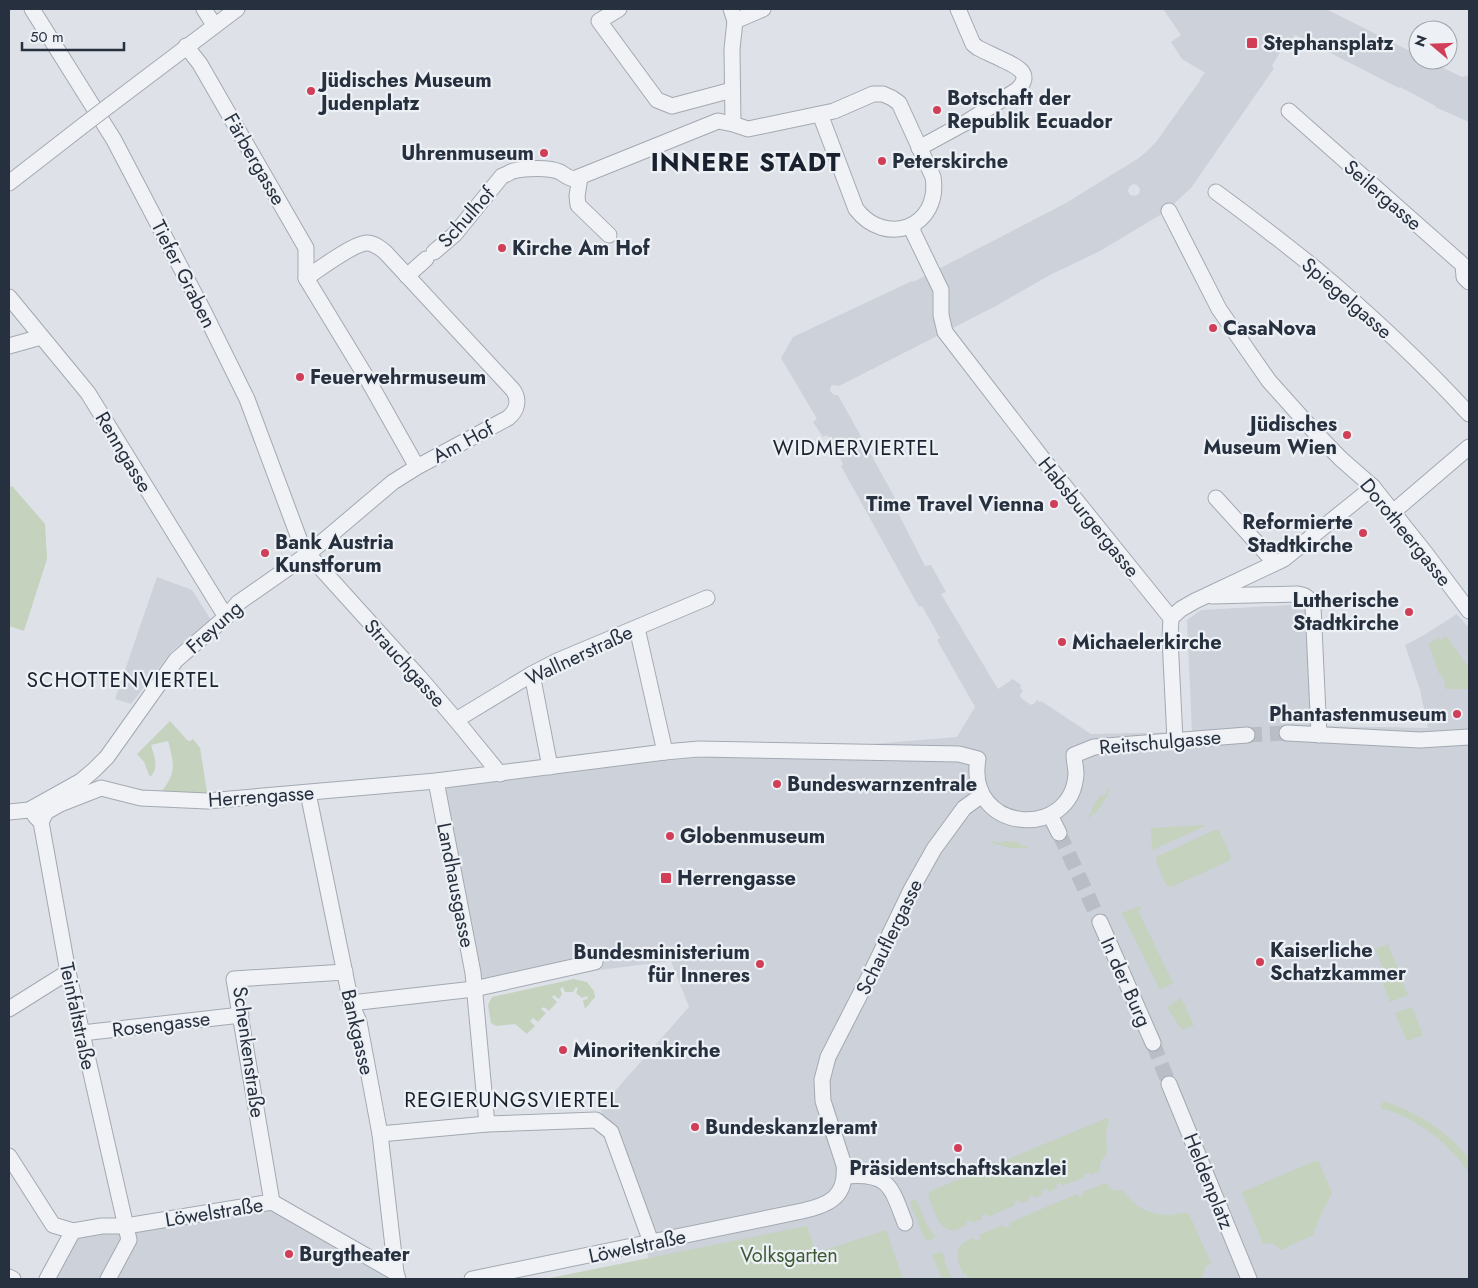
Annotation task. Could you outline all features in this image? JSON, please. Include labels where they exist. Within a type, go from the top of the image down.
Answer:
[{"type":"street","name":"Tiefer Graben","points":[[32,9],[114,140],[158,222],[247,399],[300,540],[308,554]]},
{"type":"street","points":[[204,9],[214,25]]},
{"type":"street","points":[[9,183],[186,46],[237,9]]},
{"type":"street","points":[[619,9],[599,21],[657,100],[672,106],[732,90]]},
{"type":"street","points":[[733,124],[733,15],[763,9]]},
{"type":"street","points":[[919,148],[965,123],[1017,90],[1021,86],[1024,76],[1018,67],[973,44],[958,9]]},
{"type":"street","name":"Färbergasse","points":[[186,46],[200,64],[306,248],[306,278]]},
{"type":"street","points":[[609,235],[578,205],[577,196],[580,177],[718,121],[748,129],[820,114],[834,112],[873,94],[883,94],[899,103],[933,177],[934,196],[930,207],[923,217],[913,225],[900,229],[888,229],[876,226],[861,215],[856,209],[820,114]]},
{"type":"street","name":"Seilergasse","points":[[1289,111],[1466,262],[1464,277],[1469,282]]},
{"type":"street","name":"Schulhof","points":[[407,276],[455,234],[502,176],[513,171],[540,169],[561,172],[574,179],[580,177]]},
{"type":"street","name":"Spiegelgasse","points":[[1216,192],[1330,281],[1436,378],[1469,414]]},
{"type":"street","name":"Dorotheergasse","points":[[1169,211],[1220,309],[1270,381],[1312,429],[1372,487],[1469,611]]},
{"type":"street","name":"Habsburgergasse","points":[[913,225],[914,232],[942,290],[941,315],[945,332],[1049,468],[1171,618]]},
{"type":"street","name":"Am Hof","points":[[371,243],[385,252],[407,276],[513,390],[517,398],[515,410],[508,418],[417,467],[368,380],[306,278],[360,244],[371,243]]},
{"type":"street","name":"Renngasse","points":[[9,296],[88,393],[226,617]]},
{"type":"street","points":[[9,346],[41,337]]},
{"type":"street","points":[[1393,512],[1469,447]]},
{"type":"street","name":"Freyung","points":[[29,810],[81,781],[100,764],[176,660],[226,617],[238,604],[308,554],[393,482],[417,467]]},
{"type":"street","points":[[1175,740],[1170,638],[1171,618],[1206,596],[1284,559],[1372,487]]},
{"type":"street","points":[[1216,498],[1275,564]]},
{"type":"street","name":"Strauchgasse","points":[[308,554],[456,720],[500,774]]},
{"type":"street","points":[[1206,596],[1297,594],[1309,598],[1313,606],[1320,735]]},
{"type":"street","name":"Wallnerstraße","points":[[456,720],[557,661],[707,598]]},
{"type":"street","points":[[637,628],[665,752]]},
{"type":"street","points":[[532,674],[550,767]]},
{"type":"street","points":[[1287,733],[1420,740],[1463,738]]},
{"type":"street","name":"Reitschulgasse","points":[[1050,815],[1065,802],[1071,793],[1076,772],[1074,755],[1094,747],[1247,735]]},
{"type":"street","name":"Herrengasse","points":[[101,788],[141,798],[205,802],[436,782],[699,749],[959,754],[978,759],[977,778],[982,794]]},
{"type":"street","points":[[9,812],[29,810],[40,822],[46,812],[60,804],[101,788],[100,764]]},
{"type":"street","name":"Landhausgasse","points":[[436,782],[474,973],[487,1124]]},
{"type":"street","name":"Bankgasse","points":[[308,793],[351,1003],[359,1022],[380,1134],[397,1276]]},
{"type":"street","points":[[982,794],[993,808],[1013,819],[1025,821],[1050,815],[1059,833]]},
{"type":"street","name":"Schauflergasse","points":[[845,1176],[844,1165],[824,1108],[822,1094],[823,1073],[828,1057],[870,976],[911,890],[934,849],[964,808],[982,794]]},
{"type":"street","name":"Teinfaltstraße","points":[[40,822],[68,972],[118,1199],[126,1226]]},
{"type":"street","name":"In der Burg","points":[[1100,922],[1153,1043]]},
{"type":"street","points":[[351,1003],[474,989],[595,962]]},
{"type":"street","points":[[9,1010],[68,972]]},
{"type":"street","name":"Schenkenstraße","points":[[272,1202],[234,979],[345,972]]},
{"type":"street","name":"Rosengasse","points":[[82,1034],[241,1015]]},
{"type":"street","name":"Heldenplatz","points":[[1169,1084],[1249,1279]]},
{"type":"street","points":[[380,1134],[487,1124],[596,1120],[611,1132],[652,1242]]},
{"type":"street","points":[[9,1156],[53,1225],[73,1231],[47,1279]]},
{"type":"street","points":[[845,1176],[860,1174],[873,1176],[887,1184],[894,1193],[904,1223]]},
{"type":"street","name":"Löwelstraße","points":[[472,1279],[818,1208],[831,1201],[841,1191],[845,1176]]},
{"type":"street","name":"Löwelstraße","points":[[73,1231],[102,1226],[126,1226],[272,1202],[397,1276]]},
{"type":"street","points":[[108,1279],[129,1240],[126,1226]]},
{"type":"street","points":[[9,1276],[13,1279]]},
{"type":"shaded area","points":[[1163,9],[1326,9],[1408,50],[1408,70],[1448,70],[1462,77],[1469,75],[1469,122],[1437,108],[1400,87],[1295,35],[1289,43],[1287,42],[1272,66],[1274,68],[1191,188],[1165,212],[1100,251],[1050,275],[996,306],[839,386],[831,386],[830,391],[834,395],[838,395],[895,498],[892,501],[925,566],[931,565],[946,592],[941,594],[998,689],[1013,679],[1021,685],[1020,688],[1023,691],[1020,695],[1021,698],[1031,705],[1037,700],[1041,701],[1091,734],[1192,732],[1187,620],[1201,610],[1308,604],[1325,726],[1428,728],[1420,690],[1405,645],[1457,614],[1469,628],[1469,1279],[550,1279],[649,1259],[600,1108],[689,1007],[671,961],[481,985],[440,789],[651,762],[957,737],[975,707],[937,640],[940,638],[922,606],[919,607],[841,466],[843,464],[827,435],[823,437],[813,422],[817,419],[781,358],[793,337],[913,282],[987,244],[1066,203],[1139,158],[1156,142],[1205,73],[1182,59],[1171,42],[1181,35]],"holes":[[[1133,184],[1137,185],[1140,189],[1139,194],[1134,196],[1130,195],[1128,191],[1129,187]]]},
{"type":"shaded area","points":[[157,577],[192,590],[211,620],[171,652],[131,704],[115,699]]},
{"type":"shaded area","points":[[272,1202],[402,1279],[39,1279],[65,1234]]},
{"type":"green space","points":[[12,486],[45,524],[47,559],[24,631],[9,626],[9,488]]},
{"type":"green space","points":[[1446,636],[1469,668],[1469,689],[1445,689],[1444,680],[1439,674],[1429,644],[1438,638],[1440,640]]},
{"type":"green space","points":[[170,721],[187,740],[193,739],[200,748],[207,792],[199,794],[161,792],[170,779],[173,768],[168,741],[151,745],[156,766],[150,777],[144,762],[137,754]]},
{"type":"green space","points":[[1108,788],[1110,789],[1107,797],[1095,814],[1089,818],[1093,810],[1091,809],[1101,795],[1106,794]]},
{"type":"green space","points":[[1205,826],[1152,850],[1151,828]]},
{"type":"green space","points":[[1215,830],[1219,831],[1231,856],[1229,861],[1171,887],[1166,885],[1156,861],[1158,856]]},
{"type":"green space","points":[[992,841],[1002,843],[1003,841],[1019,842],[1019,845],[1027,846],[1027,848],[1010,848],[992,843]]},
{"type":"green space","points":[[1139,906],[1141,909],[1138,911],[1173,983],[1160,990],[1122,913]]},
{"type":"green space","points":[[1388,944],[1408,995],[1390,1002],[1379,973],[1384,971],[1375,949]]},
{"type":"green space","points":[[574,979],[587,982],[594,991],[595,997],[585,1009],[583,1000],[588,999],[587,996],[582,998],[576,993],[578,988],[576,987],[573,992],[565,992],[563,987],[560,989],[562,994],[559,999],[554,995],[552,997],[557,1002],[549,1011],[544,1007],[541,1009],[546,1013],[538,1022],[533,1018],[530,1021],[535,1026],[527,1034],[515,1024],[496,1026],[491,1023],[488,1005],[492,997]]},
{"type":"green space","points":[[1181,998],[1194,1025],[1182,1030],[1167,1007]]},
{"type":"green space","points":[[1412,1007],[1423,1035],[1407,1041],[1395,1013]]},
{"type":"green space","points":[[1383,1101],[1408,1111],[1440,1130],[1469,1158],[1469,1173],[1443,1142],[1421,1126],[1398,1114],[1385,1109],[1382,1110],[1380,1104],[1384,1103]]},
{"type":"green space","points":[[1107,1118],[1109,1120],[1106,1133],[1107,1153],[1096,1173],[1091,1175],[1090,1172],[1084,1174],[1085,1177],[1062,1186],[1061,1183],[1056,1185],[1057,1188],[1049,1192],[1047,1189],[1042,1190],[1043,1194],[1034,1198],[1032,1195],[1028,1197],[1029,1200],[1021,1203],[1019,1200],[1014,1202],[1015,1205],[988,1217],[986,1214],[981,1216],[982,1219],[972,1223],[971,1220],[966,1222],[967,1225],[956,1230],[949,1230],[941,1224],[928,1194],[931,1191]]},
{"type":"green space","points":[[1315,1161],[1319,1162],[1332,1193],[1313,1235],[1281,1250],[1272,1243],[1263,1244],[1242,1192]]},
{"type":"green space","points":[[1105,1183],[1113,1190],[1123,1191],[1132,1201],[1149,1212],[1163,1215],[1189,1214],[1211,1263],[1205,1267],[1202,1279],[968,1279],[966,1273],[963,1274],[958,1262],[959,1247],[962,1244],[974,1238],[975,1241],[980,1239],[979,1235],[1003,1225],[1005,1228],[1010,1226],[1009,1223],[1077,1194],[1079,1197],[1084,1195],[1083,1192]]},
{"type":"green space","points":[[913,1199],[917,1202],[935,1238],[926,1241],[910,1204]]},
{"type":"green space","name":"Volksgarten","points":[[807,1226],[816,1253],[886,1230],[903,1279],[545,1279]]},
{"type":"green space","points":[[940,1252],[944,1255],[945,1263],[952,1279],[942,1279],[932,1255]]},
{"type":"tunnel","points":[[1247,735],[1287,733]]},
{"type":"tunnel","points":[[1059,833],[1100,922]]},
{"type":"tunnel","points":[[1153,1043],[1169,1084]]},
{"type":"place","name":"Stephansplatz","points":[[1252,43]]},
{"type":"place","name":"Jüdisches Museum Judenplatz","points":[[311,91]]},
{"type":"place","name":"Botschaft der Republik Ecuador","points":[[937,110]]},
{"type":"place","name":"Uhrenmuseum","points":[[544,153]]},
{"type":"place","name":"Peterskirche","points":[[882,161]]},
{"type":"place","name":"Kirche Am Hof","points":[[502,248]]},
{"type":"place","name":"CasaNova","points":[[1213,328]]},
{"type":"place","name":"Feuerwehrmuseum","points":[[300,377]]},
{"type":"place","name":"Jüdisches Museum Wien","points":[[1347,435]]},
{"type":"place","name":"Time Travel Vienna","points":[[1054,504]]},
{"type":"place","name":"Reformierte Stadtkirche","points":[[1363,533]]},
{"type":"place","name":"Bank Austria Kunstforum","points":[[265,553]]},
{"type":"place","name":"Lutherische Stadtkirche","points":[[1409,612]]},
{"type":"place","name":"Michaelerkirche","points":[[1062,642]]},
{"type":"place","name":"Phantastenmuseum","points":[[1457,714]]},
{"type":"place","name":"Bundeswarnzentrale","points":[[777,784]]},
{"type":"place","name":"Globenmuseum","points":[[670,836]]},
{"type":"place","name":"Herrengasse","points":[[666,878]]},
{"type":"place","name":"Kaiserliche Schatzkammer","points":[[1260,962]]},
{"type":"place","name":"Bundesministerium für Inneres","points":[[760,964]]},
{"type":"place","name":"Minoritenkirche","points":[[563,1050]]},
{"type":"place","name":"Bundeskanzleramt","points":[[695,1127]]},
{"type":"place","name":"Präsidentschaftskanzlei","points":[[958,1148]]},
{"type":"place","name":"Burgtheater","points":[[289,1254]]},
{"type":"district","name":"INNERE STADT","points":[[746,162]]},
{"type":"district","name":"WIDMERVIERTEL","points":[[856,448]]},
{"type":"district","name":"SCHOTTENVIERTEL","points":[[123,680]]},
{"type":"district","name":"REGIERUNGSVIERTEL","points":[[512,1100]]}]
